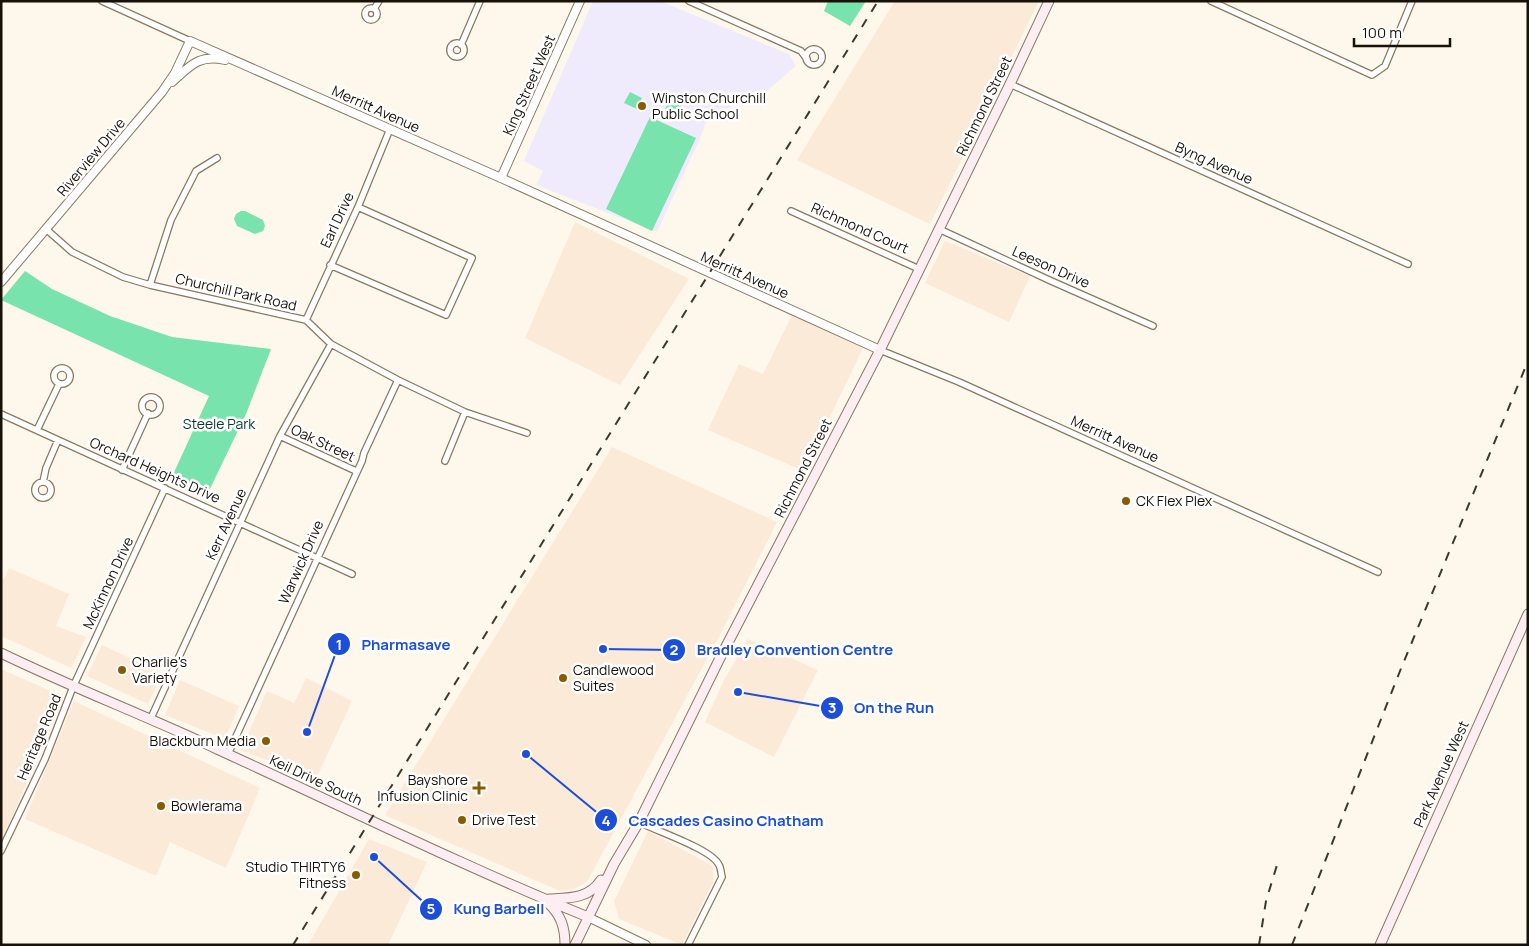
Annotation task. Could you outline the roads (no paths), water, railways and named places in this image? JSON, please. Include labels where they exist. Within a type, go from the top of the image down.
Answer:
[{"type":"main road","name":"Richmond Street","points":[[575,945],[614,864],[639,822],[720,658],[880,350],[1049,1]]},
{"type":"main road","name":"Park Avenue West","points":[[1380,945],[1524,634],[1528,614]]},
{"type":"main road","name":"Keil Drive South","points":[[1,654],[73,687],[151,718],[544,899],[588,917]]},
{"type":"main road","points":[[544,899],[582,897],[596,888],[614,864]]},
{"type":"main road","points":[[544,899],[558,912],[565,931],[565,945]]},
{"type":"street","name":"Merritt Avenue","points":[[102,1],[501,178],[880,350],[959,382],[1378,572]]},
{"type":"street","points":[[374,9],[379,1]]},
{"type":"street","points":[[461,45],[479,3],[472,1]]},
{"type":"street","name":"King Street West","points":[[501,178],[580,1]]},
{"type":"street","points":[[690,1],[800,51],[813,64],[817,64],[821,60],[821,52],[816,49],[800,51]]},
{"type":"street","points":[[1210,1],[1372,75],[1379,71],[1388,61],[1412,1]]},
{"type":"street","name":"Riverview Drive","points":[[1,282],[162,92],[175,73],[190,41]]},
{"type":"street","points":[[807,59],[807,54],[812,50]]},
{"type":"street","points":[[162,92],[189,66],[200,60],[213,58],[239,62]]},
{"type":"street","name":"Byng Avenue","points":[[1010,84],[1408,264]]},
{"type":"street","name":"Earl Drive","points":[[306,320],[358,207],[390,129]]},
{"type":"street","points":[[150,285],[171,220],[196,171],[217,158]]},
{"type":"street","points":[[330,265],[446,315],[472,258],[358,207]]},
{"type":"street","name":"Richmond Court","points":[[791,211],[919,269]]},
{"type":"street","name":"Churchill Park Road","points":[[46,229],[54,238],[80,257],[123,278],[306,320],[331,344],[398,380],[465,412],[527,433]]},
{"type":"street","name":"Leeson Drive","points":[[939,229],[1153,326]]},
{"type":"street","name":"Kerr Avenue","points":[[151,718],[280,436],[331,344]]},
{"type":"street","name":"Warwick Drive","points":[[228,754],[398,380]]},
{"type":"street","points":[[37,430],[59,384]]},
{"type":"street","points":[[446,461],[465,412]]},
{"type":"street","name":"Orchard Heights Drive","points":[[1,414],[352,574]]},
{"type":"street","points":[[122,470],[148,414]]},
{"type":"street","name":"Oak Street","points":[[280,436],[356,471]]},
{"type":"street","points":[[43,482],[46,468],[58,440]]},
{"type":"street","name":"McKinnon Drive","points":[[73,687],[166,488]]},
{"type":"street","name":"Heritage Road","points":[[1,851],[45,759],[73,687]]},
{"type":"street","points":[[639,822],[712,856],[720,865],[722,877],[688,945]]},
{"type":"street","name":"Keil Drive South","points":[[588,917],[646,945]]},
{"type":"railway","points":[[293,945],[878,1]]},
{"type":"railway","points":[[1292,945],[1400,671],[1528,361]]},
{"type":"railway","points":[[1259,945],[1266,901],[1277,865]]},
{"type":"place","name":"Winston Churchill Public School","points":[[642,106]]},
{"type":"place","name":"CK Flex Plex","points":[[1126,501]]},
{"type":"place","name":"Bradley Convention Centre","points":[[603,649]]},
{"type":"place","name":"Charlie's Variety","points":[[122,670]]},
{"type":"place","name":"Candlewood Suites","points":[[563,678]]},
{"type":"place","name":"On the Run","points":[[738,692]]},
{"type":"place","name":"Pharmasave","points":[[307,732]]},
{"type":"place","name":"Blackburn Media","points":[[266,741]]},
{"type":"place","name":"Cascades Casino Chatham","points":[[526,754]]},
{"type":"place","name":"Bayshore Infusion Clinic","points":[[479,788]]},
{"type":"place","name":"Bowlerama","points":[[161,806]]},
{"type":"place","name":"Drive Test","points":[[462,820]]},
{"type":"place","name":"Kung Barbell","points":[[374,857]]},
{"type":"place","name":"Studio THIRTY6 Fitness","points":[[356,875]]},
{"type":"park label","name":"Steele Park","points":[[219,424]]}]
